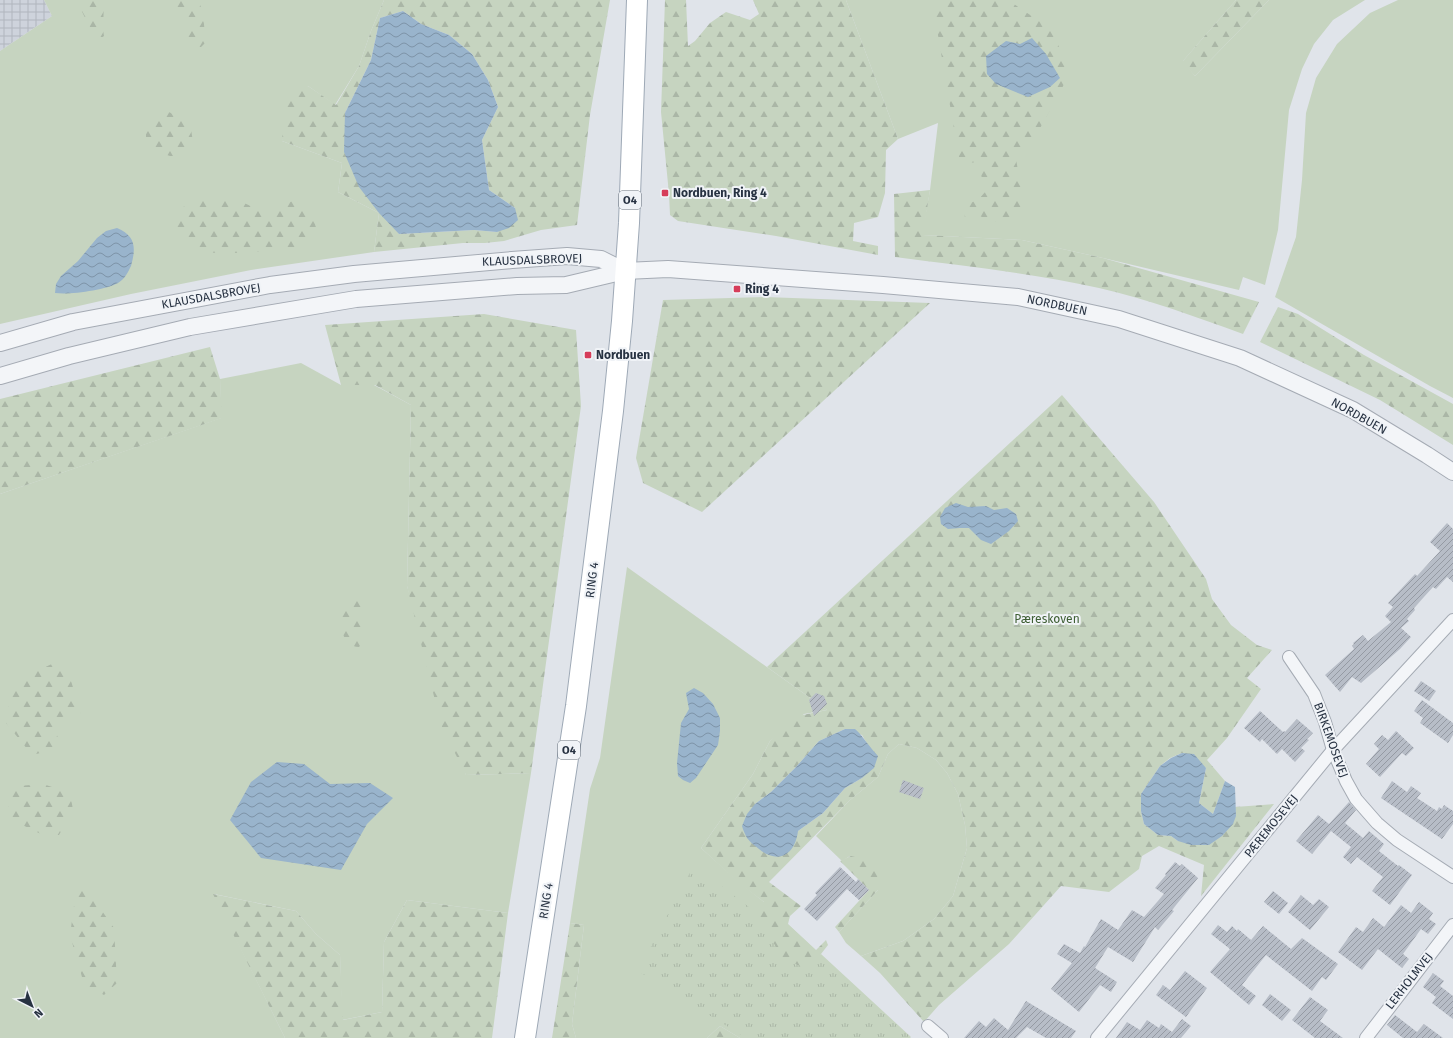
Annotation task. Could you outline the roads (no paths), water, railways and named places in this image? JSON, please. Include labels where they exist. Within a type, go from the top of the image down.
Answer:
[{"type":"main road","name":"RING 4","points":[[525,1038],[580,674],[608,461],[619,352],[625,271],[633,128],[637,0]]},
{"type":"street","name":"KLAUSDALSBROVEJ","points":[[0,343],[73,322],[270,285],[354,274],[567,256],[600,259],[625,271]]},
{"type":"street","name":"NORDBUEN","points":[[625,271],[668,269],[1018,297],[1119,319],[1240,358],[1353,410],[1453,472]]},
{"type":"street","name":"KLAUSDALSBROVEJ","points":[[0,376],[69,356],[190,327],[356,299],[517,286],[566,285],[625,271]]},
{"type":"street","name":"PÆREMOSEVEJ","points":[[1097,1038],[1333,750],[1452,623]]},
{"type":"street","name":"BIRKEMOSEVEJ","points":[[1289,657],[1314,694],[1325,722],[1333,750],[1346,781],[1356,799],[1373,819],[1397,840],[1453,877]]},
{"type":"street","name":"LERHOLMVEJ","points":[[1366,1038],[1453,925]]},
{"type":"street","points":[[928,1026],[942,1038]]},
{"type":"water","points":[[403,11],[421,24],[449,35],[472,54],[488,80],[498,107],[482,140],[489,190],[515,208],[518,220],[509,228],[497,232],[474,230],[399,234],[379,213],[359,187],[344,152],[345,113],[371,60],[380,18]]},
{"type":"water","points":[[1032,38],[1046,54],[1060,78],[1050,87],[1028,97],[996,84],[987,74],[986,56],[1006,41],[1020,44]]},
{"type":"water","points":[[117,228],[128,235],[134,248],[131,266],[123,280],[112,286],[97,290],[55,293],[56,284],[61,276],[78,261],[97,238],[106,231]]},
{"type":"water","points":[[956,503],[968,507],[986,506],[994,510],[1007,508],[1016,514],[1018,521],[1009,531],[991,544],[981,540],[969,528],[948,529],[941,524],[940,517],[945,508]]},
{"type":"water","points":[[694,688],[703,693],[713,704],[720,718],[720,731],[718,745],[696,778],[690,783],[678,776],[677,763],[681,723],[689,709],[686,693]]},
{"type":"water","points":[[845,729],[855,729],[878,756],[874,768],[862,778],[845,788],[823,813],[798,831],[793,846],[784,855],[779,857],[773,856],[766,854],[757,848],[747,838],[742,826],[747,814],[755,804],[771,792],[796,767],[819,741]]},
{"type":"water","points":[[1182,753],[1194,754],[1206,768],[1199,803],[1213,814],[1225,781],[1235,787],[1236,816],[1233,824],[1222,836],[1209,845],[1191,845],[1178,841],[1171,836],[1158,835],[1144,824],[1141,811],[1141,794],[1160,766],[1171,758]]},
{"type":"water","points":[[277,762],[304,764],[330,784],[370,783],[393,798],[367,824],[341,870],[261,858],[230,820],[251,782]]},
{"type":"place","name":"Nordbuen, Ring 4","points":[[665,193]]},
{"type":"place","name":"Ring 4","points":[[737,289]]},
{"type":"place","name":"Nordbuen","points":[[588,355]]},
{"type":"park label","name":"Pæreskoven","points":[[1047,619]]}]
